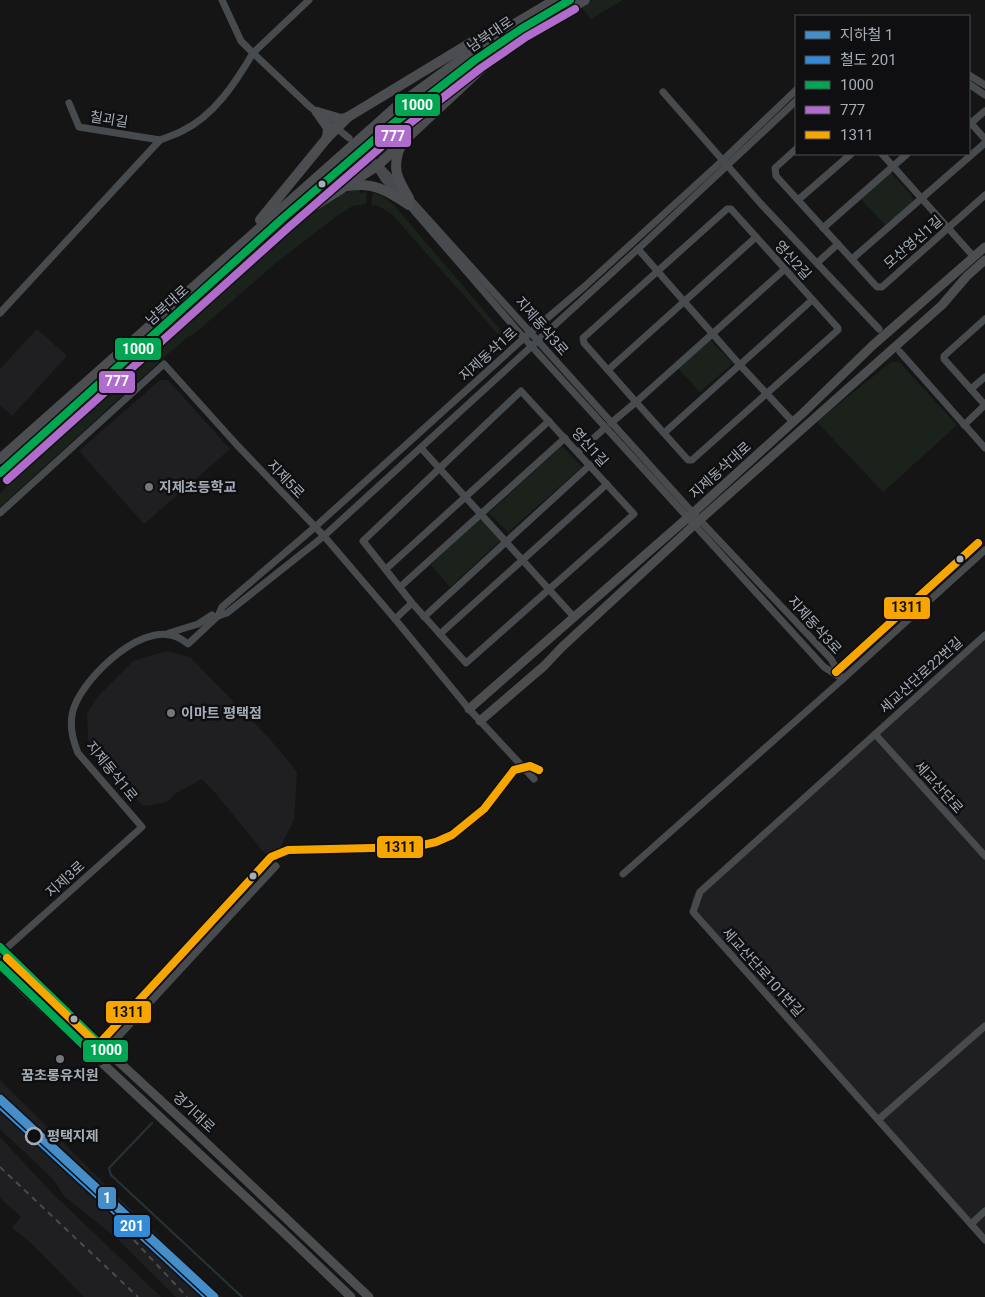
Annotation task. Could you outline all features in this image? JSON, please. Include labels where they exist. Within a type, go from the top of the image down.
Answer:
[{"type":"highway","points":[[172,307],[198,278],[262,218],[327,138],[348,117],[545,0]]},
{"type":"highway","name":"남북대로","points":[[0,459],[397,106],[488,39],[555,0]]},
{"type":"highway","name":"남북대로","points":[[0,473],[282,219],[390,126],[439,86],[521,29],[570,0]]},
{"type":"highway","points":[[213,283],[229,274],[308,210],[345,187],[375,162],[401,144],[503,50],[542,24],[585,0]]},
{"type":"highway","points":[[318,112],[341,119],[348,117]]},
{"type":"highway","points":[[318,112],[328,128],[327,138]]},
{"type":"highway","points":[[401,144],[396,156],[395,166],[399,181],[409,201]]},
{"type":"highway","points":[[345,187],[360,184],[374,186],[409,201]]},
{"type":"main road","name":"지제동삭대로","points":[[480,721],[544,666],[872,346],[985,247]]},
{"type":"main road","name":"지제동삭대로","points":[[469,709],[574,617],[693,519],[885,355],[942,305],[967,276],[983,265]]},
{"type":"main road","name":"경기대로","points":[[1,951],[369,1297]]},
{"type":"main road","name":"경기대로","points":[[0,965],[351,1297]]},
{"type":"street","points":[[222,0],[241,41],[349,138]]},
{"type":"street","points":[[0,313],[160,140],[183,131],[201,118],[222,98],[239,76],[253,52],[309,0]]},
{"type":"street","points":[[970,76],[985,85]]},
{"type":"street","points":[[970,85],[985,95]]},
{"type":"street","name":"지제동삭1로","points":[[142,827],[78,753],[72,739],[72,714],[78,697],[87,682],[127,646],[144,638],[164,635],[174,636],[188,644],[218,616],[227,613],[324,536],[638,249],[795,91]]},
{"type":"street","points":[[663,92],[725,163],[879,329]]},
{"type":"street","name":"지제동삭1로","points":[[218,616],[222,606],[315,527],[524,338],[795,102]]},
{"type":"street","name":"칠괴길","points":[[69,103],[79,127],[160,140]]},
{"type":"street","points":[[985,111],[970,122],[985,139]]},
{"type":"street","points":[[852,259],[985,143]]},
{"type":"street","name":"모산영신1길","points":[[795,150],[775,168],[776,176],[877,286],[882,287],[985,195]]},
{"type":"street","points":[[798,200],[850,155]]},
{"type":"street","points":[[883,155],[974,257]]},
{"type":"street","points":[[823,228],[906,155]]},
{"type":"street","name":"지제동삭3로","points":[[375,162],[386,172],[524,338],[608,425],[824,666],[843,679]]},
{"type":"street","name":"지제동삭3로","points":[[409,201],[531,332],[608,425]]},
{"type":"street","name":"영신2길","points":[[728,208],[731,209],[785,269],[838,330],[690,461],[608,370],[584,342],[583,338],[728,208]]},
{"type":"street","points":[[608,370],[756,238]]},
{"type":"street","points":[[817,263],[838,244]]},
{"type":"street","points":[[638,249],[712,334],[793,422]]},
{"type":"street","points":[[578,452],[785,269]]},
{"type":"street","points":[[664,433],[812,300]]},
{"type":"street","points":[[964,424],[985,405],[944,359],[944,356],[985,319]]},
{"type":"street","points":[[872,346],[879,329],[900,322]]},
{"type":"street","points":[[900,352],[906,336]]},
{"type":"street","points":[[885,355],[900,352]]},
{"type":"street","points":[[900,352],[985,448]]},
{"type":"street","name":"지제5로","points":[[0,513],[164,364],[237,445],[324,536],[469,709],[534,779]]},
{"type":"street","points":[[971,389],[985,376]]},
{"type":"street","name":"영신1길","points":[[521,391],[549,421],[634,514],[466,663],[412,603],[362,541],[521,391]]},
{"type":"street","points":[[386,569],[549,421]]},
{"type":"street","points":[[400,587],[565,438]]},
{"type":"street","points":[[421,448],[574,617]]},
{"type":"street","points":[[424,617],[590,465]]},
{"type":"street","points":[[440,634],[607,484]]},
{"type":"street","points":[[623,874],[985,550]]},
{"type":"street","points":[[395,619],[412,603]]},
{"type":"street","points":[[164,635],[206,620],[222,606]]},
{"type":"street","name":"세교산단로22번길","points":[[875,734],[985,635]]},
{"type":"street","name":"세교산단로","points":[[875,734],[985,856]]},
{"type":"street","name":"세교산단로101번길","points":[[875,734],[700,892],[694,912],[985,1240]]},
{"type":"street","name":"지제3로","points":[[1,951],[142,827]]},
{"type":"street","points":[[99,1060],[106,1050],[276,866]]},
{"type":"street","points":[[879,1120],[985,1026]]},
{"type":"street","points":[[971,1224],[985,1211]]},
{"type":"shaded area","points":[[593,0],[623,0],[591,19],[581,7]]},
{"type":"shaded area","points":[[889,173],[912,196],[913,201],[885,225],[861,199]]},
{"type":"shaded area","points":[[360,188],[360,193],[367,192],[366,204],[353,206],[338,215],[277,262],[167,355],[0,507],[0,494],[46,443],[165,335],[288,231],[342,194]]},
{"type":"shaded area","points":[[373,193],[382,196],[393,204],[504,334],[504,341],[392,214],[378,206],[371,205]]},
{"type":"shaded area","points":[[37,329],[67,356],[12,416],[0,405],[0,369]]},
{"type":"shaded area","points":[[709,339],[733,363],[700,392],[677,367]]},
{"type":"shaded area","points":[[891,362],[899,362],[957,425],[883,492],[817,422]]},
{"type":"shaded area","name":"지제초등학교","points":[[160,380],[168,380],[230,449],[144,524],[79,451]]},
{"type":"shaded area","points":[[562,446],[582,467],[508,532],[489,513]]},
{"type":"shaded area","points":[[481,518],[501,540],[450,587],[431,565]]},
{"type":"shaded area","points":[[985,632],[985,1245],[877,1121],[693,917],[691,907],[692,898],[696,890]]},
{"type":"shaded area","points":[[166,651],[190,657],[269,738],[297,772],[294,820],[278,852],[265,854],[202,779],[176,793],[167,802],[147,806],[142,805],[92,748],[88,739],[87,714],[97,697],[133,661]]},
{"type":"shaded area","points":[[0,1080],[222,1297],[176,1297],[113,1235],[65,1197],[53,1179],[0,1129]]},
{"type":"shaded area","points":[[0,1137],[50,1191],[161,1297],[84,1297],[29,1241],[12,1228],[21,1217],[0,1198]]},
{"type":"waterway","points":[[152,1123],[109,1168],[111,1175],[242,1297]]},
{"type":"railway","points":[[0,1167],[138,1297]]},
{"type":"railway","points":[[119,1224],[187,1297]]},
{"type":"metro line","name":"1","points":[[0,1099],[214,1297]]},
{"type":"rail line","name":"201","points":[[0,1104],[209,1297]]},
{"type":"transit line","name":"1000","points":[[0,473],[282,219],[390,126],[475,60],[521,29],[570,0]]},
{"type":"transit line","name":"777","points":[[7,480],[289,227],[396,134],[481,68],[526,37],[575,9]]},
{"type":"transit line","name":"1311","points":[[836,672],[978,543]]},
{"type":"transit line","name":"1311","points":[[7,958],[98,1045],[271,857],[288,850],[414,847],[436,842],[452,835],[484,809],[514,770],[530,766],[539,770]]},
{"type":"transit line","name":"1000","points":[[0,947],[106,1050],[99,1060],[0,965]]},
{"type":"place","name":"지제초등학교","points":[[149,487]]},
{"type":"place","name":"이마트 평택점","points":[[171,713]]},
{"type":"place","name":"꿈초롱유치원","points":[[60,1059]]},
{"type":"place","name":"평택지제","points":[[34,1136]]}]
